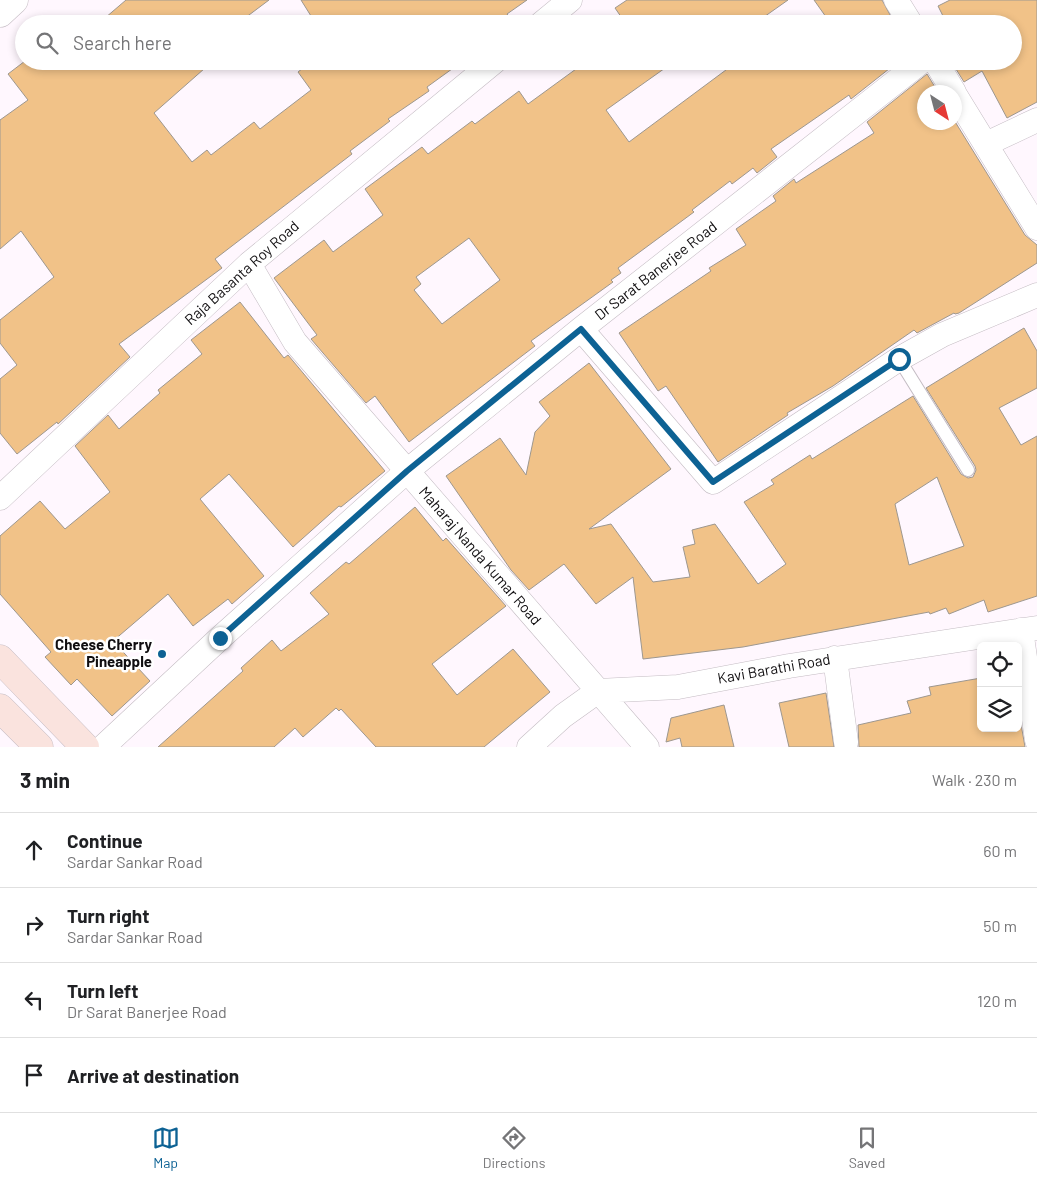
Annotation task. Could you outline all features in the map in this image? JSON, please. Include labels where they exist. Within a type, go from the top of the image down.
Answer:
[{"type":"main road","points":[[0,659],[85,747]]},
{"type":"main road","points":[[0,708],[39,747]]},
{"type":"street","points":[[0,14],[14,0]]},
{"type":"street","points":[[552,15],[570,0]]},
{"type":"street","points":[[896,0],[905,15]]},
{"type":"street","name":"Raja Basanta Roy Road","points":[[0,498],[249,264],[484,70]]},
{"type":"street","name":"Dr Sarat Banerjee Road","points":[[103,747],[220,638],[407,471],[581,329],[911,70]]},
{"type":"street","points":[[940,70],[949,85]]},
{"type":"street","points":[[962,106],[1037,228]]},
{"type":"street","points":[[986,144],[1037,120]]},
{"type":"street","name":"Maharaj Nanda Kumar Road","points":[[249,264],[295,342],[647,747]]},
{"type":"street","points":[[581,329],[713,482],[899,359],[942,335],[1037,295]]},
{"type":"street","points":[[1029,629],[1037,740]]},
{"type":"street","name":"Kavi Barathi Road","points":[[598,691],[678,687],[835,658],[1029,629]]},
{"type":"street","points":[[835,658],[846,742]]},
{"type":"street","points":[[529,747],[563,716],[598,691]]},
{"type":"lane","points":[[899,359],[968,470]]},
{"type":"building","points":[[126,0],[269,0],[249,15],[108,15]]},
{"type":"building","points":[[301,0],[527,0],[508,15],[310,15]]},
{"type":"building","points":[[627,0],[788,0],[767,15],[620,15],[615,8]]},
{"type":"building","points":[[814,0],[882,0],[890,15],[825,15]]},
{"type":"building","points":[[950,0],[1037,0],[1037,102],[1007,118],[982,71],[964,82],[957,70],[1022,70],[1022,15],[942,15],[938,6]]},
{"type":"building","points":[[15,69],[203,70],[154,113],[192,162],[207,150],[211,155],[254,122],[260,129],[311,90],[298,72],[301,70],[451,70],[427,87],[429,91],[388,119],[390,121],[350,151],[352,154],[215,259],[222,268],[119,344],[130,357],[58,424],[57,422],[17,454],[0,433],[0,379],[17,365],[0,343],[0,320],[54,277],[21,231],[0,249],[0,120],[28,100],[8,74]]},
{"type":"building","points":[[575,70],[662,70],[606,110],[629,142],[726,70],[888,70],[851,99],[849,95],[771,149],[777,157],[757,173],[753,168],[732,184],[730,181],[692,210],[694,212],[618,268],[621,273],[611,280],[613,282],[531,341],[535,346],[409,442],[375,396],[366,403],[311,339],[317,335],[274,278],[324,240],[333,252],[383,215],[365,189],[422,147],[428,154],[472,121],[475,124],[519,91],[528,104]],"holes":[[[469,238],[500,280],[442,324],[414,290],[421,284],[416,277]]]},
{"type":"building","points":[[927,74],[934,85],[917,85],[917,130],[960,130],[1025,235],[1037,245],[1037,263],[959,313],[954,313],[917,333],[914,330],[833,386],[787,413],[788,415],[718,462],[666,386],[658,391],[619,333],[711,271],[709,268],[746,245],[736,229],[776,201],[773,196],[794,179],[796,183],[874,133],[867,122]]},
{"type":"building","points":[[240,302],[284,358],[288,355],[385,471],[341,507],[339,506],[293,547],[229,474],[200,499],[264,576],[232,604],[228,599],[193,626],[168,594],[113,641],[150,681],[112,716],[77,679],[71,685],[45,657],[51,652],[0,594],[0,536],[40,501],[65,529],[110,492],[75,446],[108,415],[119,429],[160,393],[158,390],[202,354],[191,340]]},
{"type":"building","points":[[1024,328],[1037,351],[1037,388],[999,408],[1021,445],[1037,436],[1037,596],[988,612],[984,600],[949,614],[946,608],[930,614],[929,612],[743,647],[643,659],[633,577],[596,604],[564,564],[529,590],[511,570],[446,476],[500,438],[526,475],[535,432],[550,416],[539,402],[589,363],[671,469],[589,529],[611,524],[653,582],[690,577],[683,547],[695,544],[692,530],[715,524],[758,584],[786,564],[744,502],[774,484],[771,480],[810,455],[812,459],[913,396],[961,474],[968,478],[973,477],[976,470],[975,466],[926,388]],"holes":[[[937,477],[964,546],[909,565],[895,504]]]},
{"type":"building","points":[[415,507],[443,541],[446,538],[506,606],[432,664],[457,695],[513,649],[550,692],[484,747],[376,747],[341,709],[339,711],[336,708],[303,737],[295,728],[274,747],[158,747],[243,671],[241,668],[272,640],[281,651],[329,614],[310,593],[346,562],[349,564]]},
{"type":"building","points":[[977,679],[977,732],[1022,732],[1022,730],[1025,747],[859,747],[858,725],[911,713],[907,701],[931,695],[929,687]]},
{"type":"building","points":[[826,693],[834,747],[789,747],[779,703]]},
{"type":"building","points":[[724,705],[734,747],[682,747],[680,738],[666,742],[671,718]]},
{"type":"place","name":"Cheese Cherry Pineapple","points":[[162,654]]},
{"type":"route","points":[[220,638],[407,471],[581,329],[713,482],[899,359]]}]
